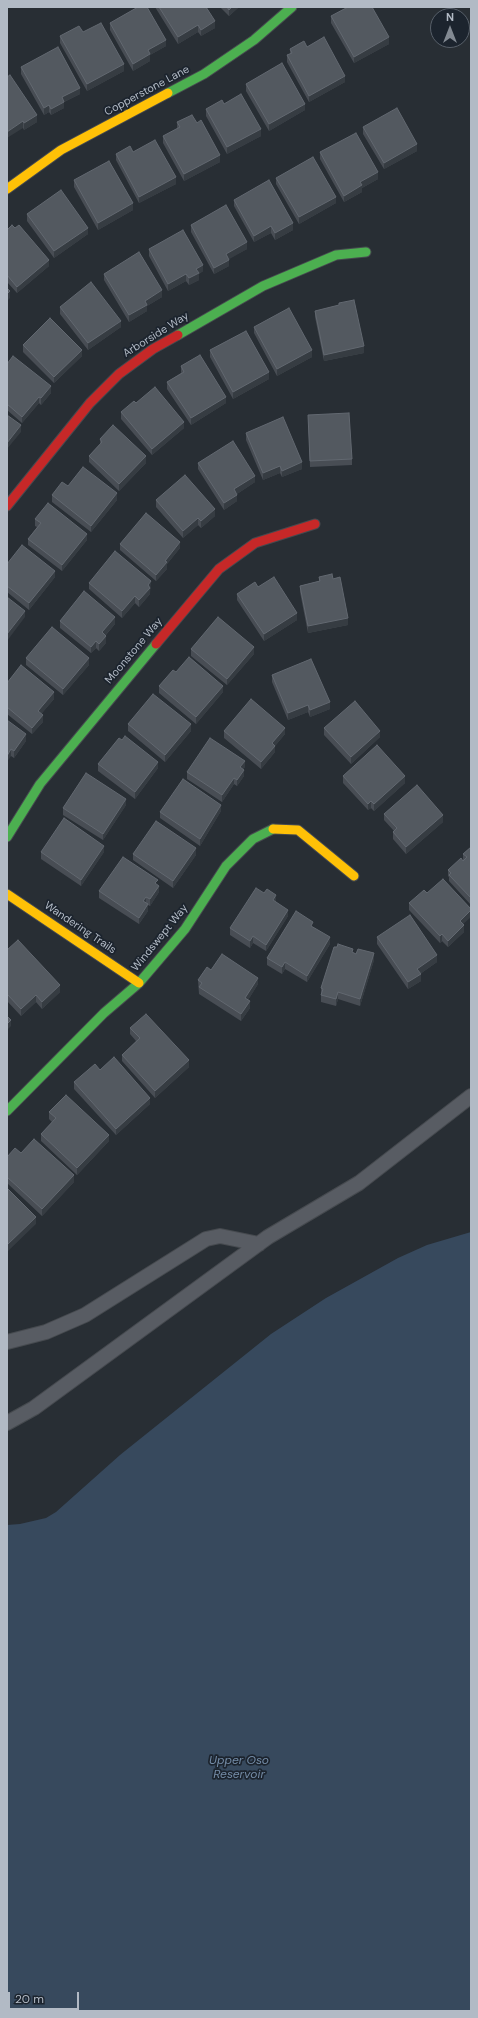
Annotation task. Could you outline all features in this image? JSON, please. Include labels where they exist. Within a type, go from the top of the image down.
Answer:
[{"type":"street","name":"Copperstone Lane","points":[[7,189],[61,150],[204,74],[254,40],[292,7]]},
{"type":"street","name":"Arborside Way","points":[[7,506],[90,403],[119,374],[153,349],[263,286],[336,255],[366,252]]},
{"type":"street","name":"Moonstone Way","points":[[7,837],[40,784],[219,569],[255,543],[315,524]]},
{"type":"street","name":"Windswept Way","points":[[7,1110],[104,1013],[139,983],[186,929],[226,866],[253,839],[273,829],[298,830],[354,876]]},
{"type":"street","name":"Wandering Trails","points":[[7,894],[139,983]]},
{"type":"lane","points":[[7,1423],[34,1408],[259,1244],[359,1182],[471,1096]]},
{"type":"lane","points":[[7,1342],[46,1332],[85,1315],[206,1239],[220,1236],[259,1244]]},
{"type":"water","name":"Upper Oso Reservoir","points":[[471,1232],[471,2011],[7,2011],[7,1525],[20,1524],[46,1518],[56,1512],[120,1455],[271,1334],[326,1298],[398,1258],[427,1245]]},
{"type":"building","points":[[138,7],[147,7],[166,40],[148,50],[150,54],[133,64],[110,23]]},
{"type":"building","points":[[159,7],[206,7],[215,21],[201,30],[198,25],[178,37]]},
{"type":"building","points":[[348,7],[372,7],[389,37],[354,57],[331,16]]},
{"type":"building","points":[[101,23],[124,64],[87,84],[60,36],[79,26],[83,32]]},
{"type":"building","points":[[324,37],[345,76],[309,96],[287,55],[292,53],[290,49],[304,41],[307,47]]},
{"type":"building","points":[[58,47],[80,88],[62,97],[64,102],[51,109],[49,105],[44,108],[21,67]]},
{"type":"building","points":[[282,63],[305,104],[269,124],[246,84]]},
{"type":"building","points":[[10,75],[37,115],[24,123],[23,121],[7,132],[7,77]]},
{"type":"building","points":[[241,94],[261,129],[227,147],[206,109],[222,100],[224,104]]},
{"type":"building","points":[[397,108],[417,144],[384,163],[363,127]]},
{"type":"building","points":[[192,115],[197,123],[201,120],[220,155],[184,174],[163,136],[180,127],[177,122]]},
{"type":"building","points":[[356,133],[378,172],[360,182],[362,185],[344,196],[320,152]]},
{"type":"building","points":[[155,140],[176,177],[139,197],[116,154],[130,146],[133,152]]},
{"type":"building","points":[[313,157],[336,197],[299,217],[276,178]]},
{"type":"building","points":[[109,161],[133,203],[98,223],[74,180]]},
{"type":"building","points":[[269,180],[293,223],[275,233],[271,226],[254,236],[234,200]]},
{"type":"building","points":[[61,190],[88,228],[54,251],[27,214]]},
{"type":"building","points":[[226,205],[247,242],[226,254],[229,260],[214,268],[191,225]]},
{"type":"building","points":[[12,225],[15,228],[19,225],[49,260],[17,287],[7,275],[7,230]]},
{"type":"building","points":[[183,230],[203,265],[196,269],[199,273],[189,278],[186,274],[168,284],[149,249]]},
{"type":"building","points":[[139,252],[162,290],[145,301],[147,305],[129,315],[104,274]]},
{"type":"building","points":[[91,282],[121,321],[88,343],[60,307]]},
{"type":"building","points":[[354,300],[364,346],[324,355],[315,311]]},
{"type":"building","points":[[289,308],[312,350],[277,369],[254,327]]},
{"type":"building","points":[[50,318],[82,350],[54,377],[23,345]]},
{"type":"building","points":[[246,331],[269,372],[233,392],[210,350]]},
{"type":"building","points":[[200,355],[226,397],[191,418],[167,382],[184,372],[181,366]]},
{"type":"building","points":[[13,356],[51,386],[41,398],[39,397],[22,417],[7,404],[7,364]]},
{"type":"building","points":[[155,387],[184,422],[152,449],[121,412],[134,401],[136,403]]},
{"type":"building","points":[[349,413],[352,459],[310,461],[308,415]]},
{"type":"building","points":[[7,415],[21,425],[7,443]]},
{"type":"building","points":[[283,417],[302,462],[282,471],[280,466],[263,473],[246,433]]},
{"type":"building","points":[[113,425],[146,456],[119,484],[89,456],[102,442],[100,439]]},
{"type":"building","points":[[233,441],[255,476],[234,489],[237,495],[224,503],[198,463]]},
{"type":"building","points":[[83,467],[117,493],[91,526],[52,495],[62,482],[68,486]]},
{"type":"building","points":[[185,475],[215,509],[201,521],[198,518],[183,531],[156,500]]},
{"type":"building","points":[[48,503],[87,534],[62,565],[28,539],[41,523],[35,519]]},
{"type":"building","points":[[146,513],[180,542],[165,561],[167,562],[156,575],[120,544]]},
{"type":"building","points":[[22,545],[55,571],[29,603],[7,586],[7,564]]},
{"type":"building","points":[[115,551],[151,581],[148,585],[150,588],[139,600],[135,596],[122,611],[89,583]]},
{"type":"building","points":[[332,574],[333,579],[340,577],[348,618],[308,626],[300,586],[320,581],[319,577]]},
{"type":"building","points":[[274,577],[297,613],[264,634],[237,594],[255,582],[258,587]]},
{"type":"building","points":[[84,591],[115,617],[102,632],[106,636],[99,644],[96,641],[91,647],[60,621]]},
{"type":"building","points":[[7,597],[25,611],[7,634]]},
{"type":"building","points":[[218,617],[254,647],[227,679],[191,649]]},
{"type":"building","points":[[52,627],[89,658],[63,689],[26,658]]},
{"type":"building","points":[[189,657],[223,686],[196,717],[159,686],[173,670],[176,672]]},
{"type":"building","points":[[311,659],[330,702],[310,710],[308,705],[288,713],[272,675]]},
{"type":"building","points":[[21,665],[54,692],[38,711],[43,715],[32,728],[7,707],[7,683]]},
{"type":"building","points":[[153,694],[191,724],[165,755],[128,724]]},
{"type":"building","points":[[251,699],[285,728],[272,743],[275,746],[261,762],[224,731]]},
{"type":"building","points":[[355,701],[380,731],[351,757],[324,728]]},
{"type":"building","points":[[7,720],[26,734],[14,751],[11,749],[7,756]]},
{"type":"building","points":[[125,736],[158,762],[135,792],[98,764],[119,738],[122,740]]},
{"type":"building","points":[[210,738],[245,761],[240,767],[244,770],[237,780],[234,778],[222,795],[187,772]]},
{"type":"building","points":[[377,745],[405,776],[374,804],[371,801],[368,804],[343,776]]},
{"type":"building","points":[[86,773],[126,799],[103,834],[63,808]]},
{"type":"building","points":[[183,779],[221,805],[200,839],[160,812]]},
{"type":"building","points":[[417,785],[443,815],[406,847],[393,832],[397,828],[384,814]]},
{"type":"building","points":[[64,818],[104,846],[81,880],[41,852]]},
{"type":"building","points":[[156,821],[196,848],[173,881],[133,854]]},
{"type":"building","points":[[471,847],[471,898],[449,875],[451,873],[448,870],[461,858],[463,861],[467,857],[463,854]]},
{"type":"building","points":[[123,857],[158,880],[155,883],[159,886],[150,899],[146,897],[143,901],[148,904],[139,918],[99,891]]},
{"type":"building","points":[[443,879],[471,909],[460,921],[464,925],[448,941],[442,934],[440,936],[409,903],[424,890],[427,893]]},
{"type":"building","points":[[256,888],[264,893],[267,889],[276,895],[273,900],[288,910],[266,945],[253,936],[250,941],[230,928]]},
{"type":"building","points":[[296,911],[313,922],[311,926],[330,937],[307,976],[285,962],[282,967],[267,958]]},
{"type":"building","points":[[410,915],[437,955],[417,969],[421,974],[408,982],[377,937]]},
{"type":"building","points":[[18,940],[60,985],[42,1002],[36,995],[21,1009],[7,994],[7,950]]},
{"type":"building","points":[[338,944],[353,949],[352,952],[356,954],[358,949],[374,953],[360,999],[338,992],[336,999],[321,995],[323,989],[321,988],[334,947],[337,947]]},
{"type":"building","points":[[222,954],[258,978],[245,998],[250,1001],[241,1014],[199,987],[202,983],[198,980],[207,967],[211,970]]},
{"type":"building","points":[[146,1014],[189,1060],[155,1091],[122,1055],[140,1038],[130,1028]]},
{"type":"building","points":[[7,1016],[11,1020],[7,1024]]},
{"type":"building","points":[[114,1057],[150,1098],[116,1129],[74,1082],[95,1064],[100,1070]]},
{"type":"building","points":[[66,1095],[109,1135],[77,1168],[41,1134],[56,1118],[49,1112]]},
{"type":"building","points":[[34,1139],[74,1175],[42,1209],[7,1177],[7,1157],[15,1148],[21,1153]]},
{"type":"building","points":[[7,1188],[36,1217],[7,1245]]},
{"type":"traffic: fast","points":[[168,93],[204,74],[254,40],[292,7]]},
{"type":"traffic: fast","points":[[178,335],[263,286],[336,255],[366,252]]},
{"type":"traffic: fast","points":[[7,837],[40,784],[156,644]]},
{"type":"traffic: fast","points":[[7,1111],[104,1013],[139,983],[185,929],[226,866],[253,839],[273,829]]},
{"type":"traffic: slow","points":[[7,189],[61,150],[168,93]]},
{"type":"traffic: slow","points":[[273,829],[298,830],[354,876]]},
{"type":"traffic: slow","points":[[7,894],[139,983]]},
{"type":"traffic: jam","points":[[7,506],[90,403],[119,374],[153,349],[178,335]]},
{"type":"traffic: jam","points":[[156,644],[219,569],[255,543],[315,524]]}]
